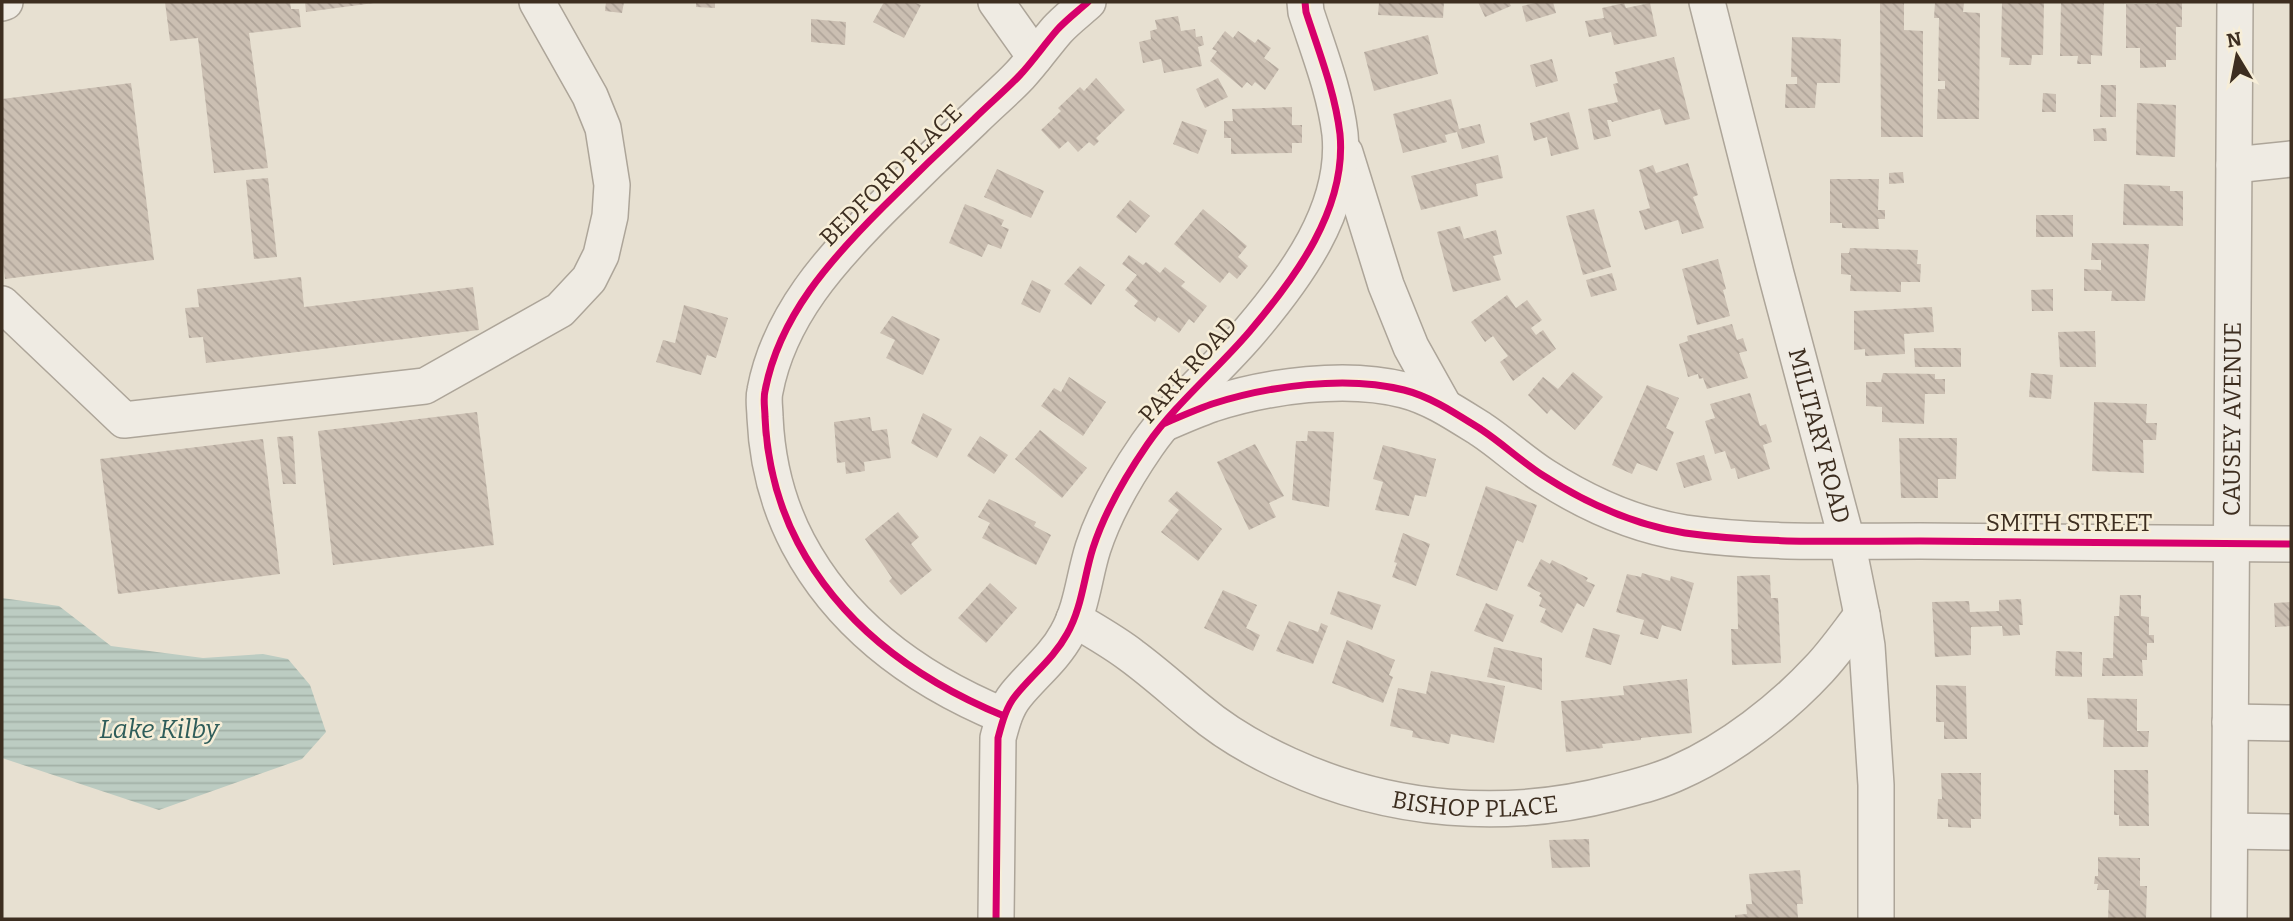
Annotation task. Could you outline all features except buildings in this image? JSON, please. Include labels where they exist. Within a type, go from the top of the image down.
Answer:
[{"type":"street","points":[[2,304],[124,420],[425,386],[538,323],[560,310],[589,279],[601,255],[610,216],[611,185],[603,128],[537,2]]},
{"type":"street","points":[[996,2],[1035,57]]},
{"type":"street","name":"BEDFORD PLACE","points":[[1004,716],[967,700],[922,675],[889,652],[844,610],[810,565],[786,519],[772,478],[766,444],[764,392],[778,349],[793,316],[812,285],[852,238],[921,168],[1019,76],[1059,28],[1088,2]]},
{"type":"street","name":"PARK ROAD","points":[[996,919],[998,738],[1004,716],[1016,696],[1048,662],[1068,634],[1093,547],[1112,502],[1146,446],[1163,424],[1250,331],[1296,269],[1324,224],[1335,190],[1340,161],[1340,136],[1334,97],[1305,2]]},
{"type":"street","name":"MILITARY ROAD","points":[[1707,2],[1847,541],[1862,615],[1867,646],[1876,785],[1876,919]]},
{"type":"street","name":"CAUSEY AVENUE","points":[[2229,919],[2235,2]]},
{"type":"street","points":[[1340,136],[1386,285],[1411,347],[1444,406]]},
{"type":"street","points":[[2234,165],[2291,159]]},
{"type":"street","name":"SMITH STREET","points":[[1163,424],[1211,404],[1262,391],[1314,385],[1365,384],[1405,390],[1444,406],[1542,475],[1589,502],[1638,522],[1680,532],[1723,538],[1847,541],[2291,544]]},
{"type":"street","name":"BISHOP PLACE","points":[[1074,619],[1129,653],[1199,711],[1247,743],[1287,765],[1341,787],[1397,802],[1466,810],[1524,809],[1581,802],[1680,772],[1730,743],[1777,709],[1819,669],[1862,615]]},
{"type":"street","points":[[2230,722],[2291,723]]},
{"type":"street","points":[[2230,831],[2291,832]]},
{"type":"water","name":"Lake Kilby","points":[[2,598],[59,606],[111,646],[203,658],[263,654],[288,659],[310,685],[326,732],[302,759],[159,810],[2,758]]},
{"type":"cycle path","points":[[1004,716],[942,686],[886,648],[860,625],[816,573],[791,528],[774,482],[768,450],[764,394],[782,338],[810,290],[827,268],[883,207],[1015,81],[1057,30],[1088,2]]},
{"type":"cycle path","points":[[996,919],[998,738],[1007,710],[1016,695],[1050,658],[1067,634],[1076,614],[1103,521],[1139,457],[1158,430],[1237,345],[1284,288],[1314,241],[1335,189],[1340,162],[1338,118],[1305,2]]},
{"type":"cycle path","points":[[1163,424],[1212,404],[1257,392],[1307,385],[1357,383],[1404,390],[1425,397],[1482,430],[1544,476],[1594,504],[1629,519],[1685,533],[1802,541],[2291,544]]}]
